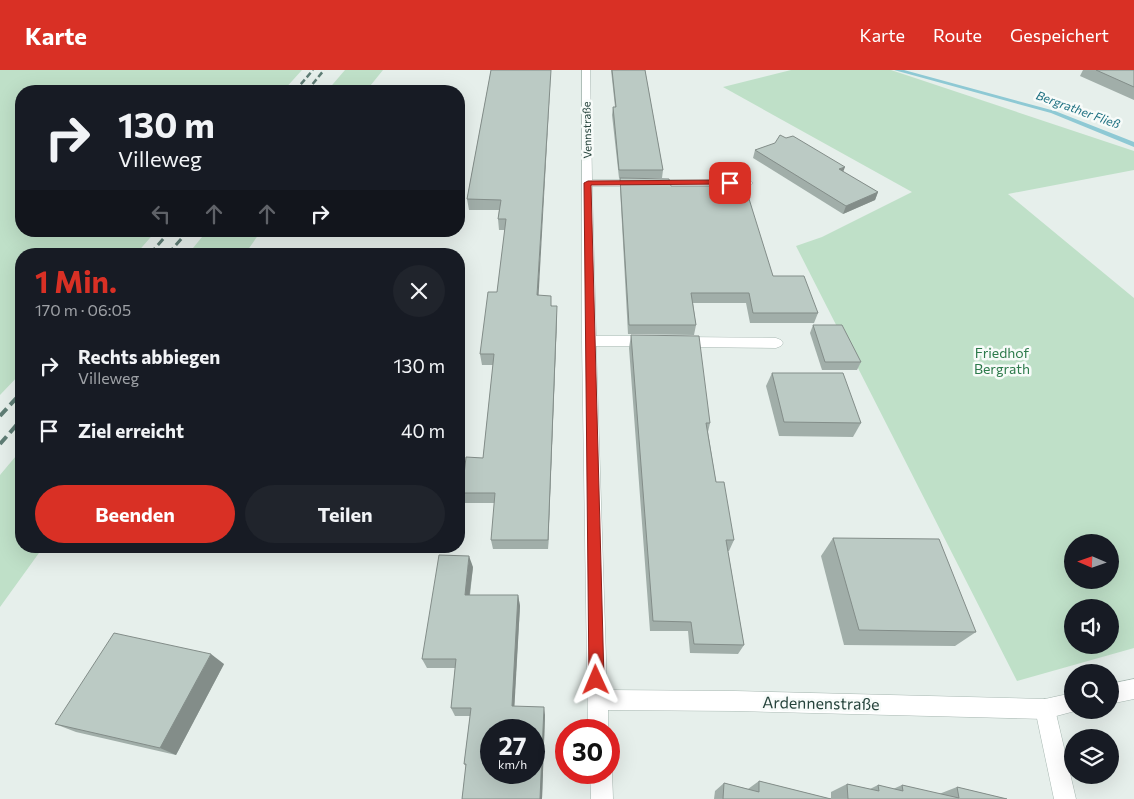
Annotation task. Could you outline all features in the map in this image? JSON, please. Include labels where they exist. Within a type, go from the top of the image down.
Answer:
[{"type":"street","name":"Vennstraße","points":[[586,70],[589,341],[597,719]]},
{"type":"street","points":[[588,183],[748,183]]},
{"type":"street","points":[[589,341],[776,343]]},
{"type":"street","points":[[1119,692],[1134,689]]},
{"type":"street","name":"Ardennenstraße","points":[[596,700],[735,701],[1045,709],[1064,705]]},
{"type":"street","points":[[1045,709],[1065,799]]},
{"type":"street","points":[[601,784],[602,799]]},
{"type":"green space","points":[[0,70],[302,70],[288,85],[15,85],[15,237],[151,237],[141,248],[15,248],[15,379],[0,395]]},
{"type":"green space","points":[[345,70],[383,70],[371,85],[332,85]]},
{"type":"green space","name":"Friedhof Bergrath","points":[[791,70],[891,70],[1134,151],[1134,170],[1008,194],[1134,298],[1134,648],[1119,652],[1119,599],[1064,599],[1064,654],[1113,654],[1077,664],[1064,664],[1064,668],[1017,681],[796,246],[822,237],[912,192],[723,87]]},
{"type":"green space","points":[[202,237],[257,237],[249,248],[193,248]]},
{"type":"green space","points":[[15,457],[15,553],[39,553],[0,607],[0,475]]},
{"type":"building","points":[[491,70],[551,70],[537,295],[551,296],[551,306],[557,306],[548,540],[491,540],[495,493],[465,493],[466,457],[483,458],[494,354],[480,354],[488,292],[497,292],[506,219],[498,219],[501,200],[467,199]]},
{"type":"building","points":[[612,70],[645,70],[663,170],[619,170],[613,107],[616,107]]},
{"type":"building","points":[[1096,70],[1134,70],[1134,87]]},
{"type":"building","points":[[780,135],[786,138],[793,136],[845,167],[839,169],[878,192],[846,206],[755,150],[775,143]]},
{"type":"building","points":[[620,178],[669,179],[671,186],[745,186],[773,276],[804,276],[818,313],[753,313],[749,293],[691,293],[696,325],[629,325]]},
{"type":"building","points":[[813,325],[842,325],[861,362],[825,362]]},
{"type":"building","points":[[631,335],[699,336],[710,423],[706,423],[716,482],[724,482],[734,540],[726,540],[744,645],[694,644],[691,622],[653,621]]},
{"type":"building","points":[[772,373],[843,373],[861,423],[784,422]]},
{"type":"building","points":[[833,538],[939,539],[976,632],[859,630]]},
{"type":"building","points":[[439,555],[469,556],[465,595],[518,595],[512,706],[544,707],[543,719],[480,719],[480,784],[541,784],[540,799],[462,799],[471,708],[451,708],[456,659],[422,659]]},
{"type":"building","points":[[114,633],[211,654],[160,748],[55,724]]},
{"type":"building","points":[[759,781],[831,799],[723,799],[724,783],[759,792]]},
{"type":"building","points":[[847,784],[879,791],[878,785],[903,791],[902,785],[959,798],[957,787],[1007,799],[848,799]]},
{"type":"waterway","name":"Bergrather Fließ","points":[[897,70],[1053,112],[1134,145]]},
{"type":"railway","points":[[300,85],[313,70]]},
{"type":"railway","points":[[312,85],[324,70]]},
{"type":"railway","points":[[155,248],[165,237]]},
{"type":"railway","points":[[173,248],[183,237]]},
{"type":"railway","points":[[0,416],[15,400]]},
{"type":"railway","points":[[0,444],[15,427]]},
{"type":"route","points":[[596,680],[589,341],[588,183],[730,183]]}]
